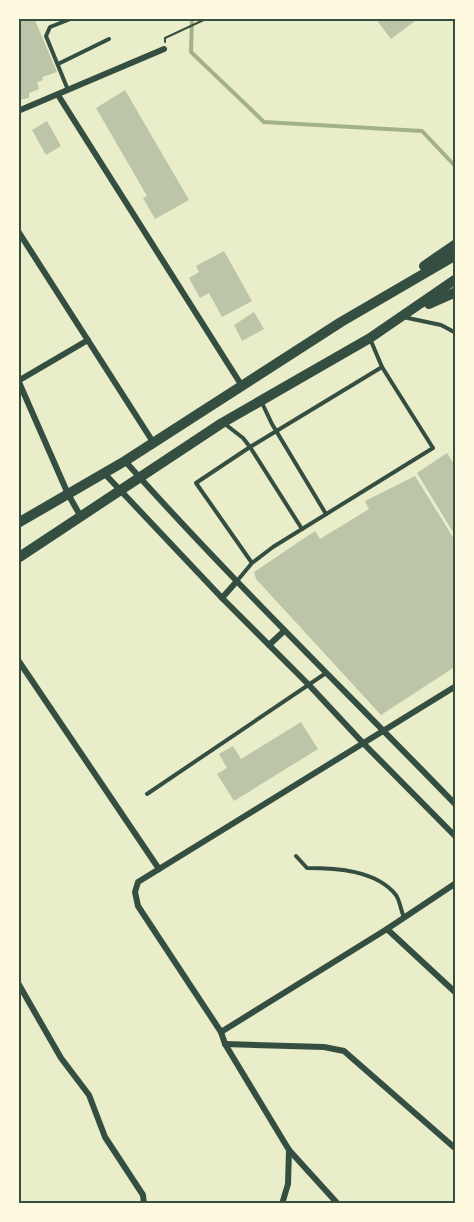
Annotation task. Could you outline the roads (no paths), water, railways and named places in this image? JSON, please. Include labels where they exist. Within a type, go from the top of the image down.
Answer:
[{"type":"main road","points":[[18,524],[125,461],[341,322],[456,244]]},
{"type":"main road","points":[[341,322],[456,255]]},
{"type":"main road","points":[[18,558],[222,423],[370,338],[456,279]]},
{"type":"main road","points":[[401,317],[456,292]]},
{"type":"street","points":[[18,111],[164,49]]},
{"type":"street","points":[[58,95],[242,386]]},
{"type":"street","points":[[18,231],[20,239],[153,442]]},
{"type":"street","points":[[81,517],[68,494],[18,380],[88,340]]},
{"type":"street","points":[[125,461],[284,631],[384,730],[456,806]]},
{"type":"street","points":[[103,472],[222,598],[456,837]]},
{"type":"street","points":[[222,598],[237,581]]},
{"type":"street","points":[[269,645],[284,631]]},
{"type":"street","points":[[18,660],[159,869]]},
{"type":"street","points":[[338,1204],[289,1150],[225,1044],[221,1032],[138,906],[135,892],[138,882],[456,686]]},
{"type":"street","points":[[221,1032],[387,929],[456,883]]},
{"type":"street","points":[[387,929],[456,993]]},
{"type":"street","points":[[18,983],[61,1058],[89,1095],[105,1137],[143,1194],[144,1204]]},
{"type":"street","points":[[225,1044],[324,1047],[344,1051],[456,1149]]},
{"type":"street","points":[[282,1204],[288,1184],[289,1150]]},
{"type":"lane","points":[[68,90],[46,36],[50,27],[73,18]]},
{"type":"lane","points":[[58,64],[109,39]]},
{"type":"lane","points":[[401,317],[441,325],[456,333]]},
{"type":"lane","points":[[237,581],[252,563],[273,546],[433,448],[382,367],[370,338]]},
{"type":"lane","points":[[252,563],[196,483],[250,447],[382,367]]},
{"type":"lane","points":[[260,400],[326,514]]},
{"type":"lane","points":[[222,423],[243,438],[250,447],[302,529]]},
{"type":"lane","points":[[147,794],[326,673]]},
{"type":"lane","points":[[297,856],[307,868],[334,868],[379,881],[396,896],[404,917]]},
{"type":"waterway","points":[[192,18],[191,52],[264,122],[422,131],[456,167]]}]
